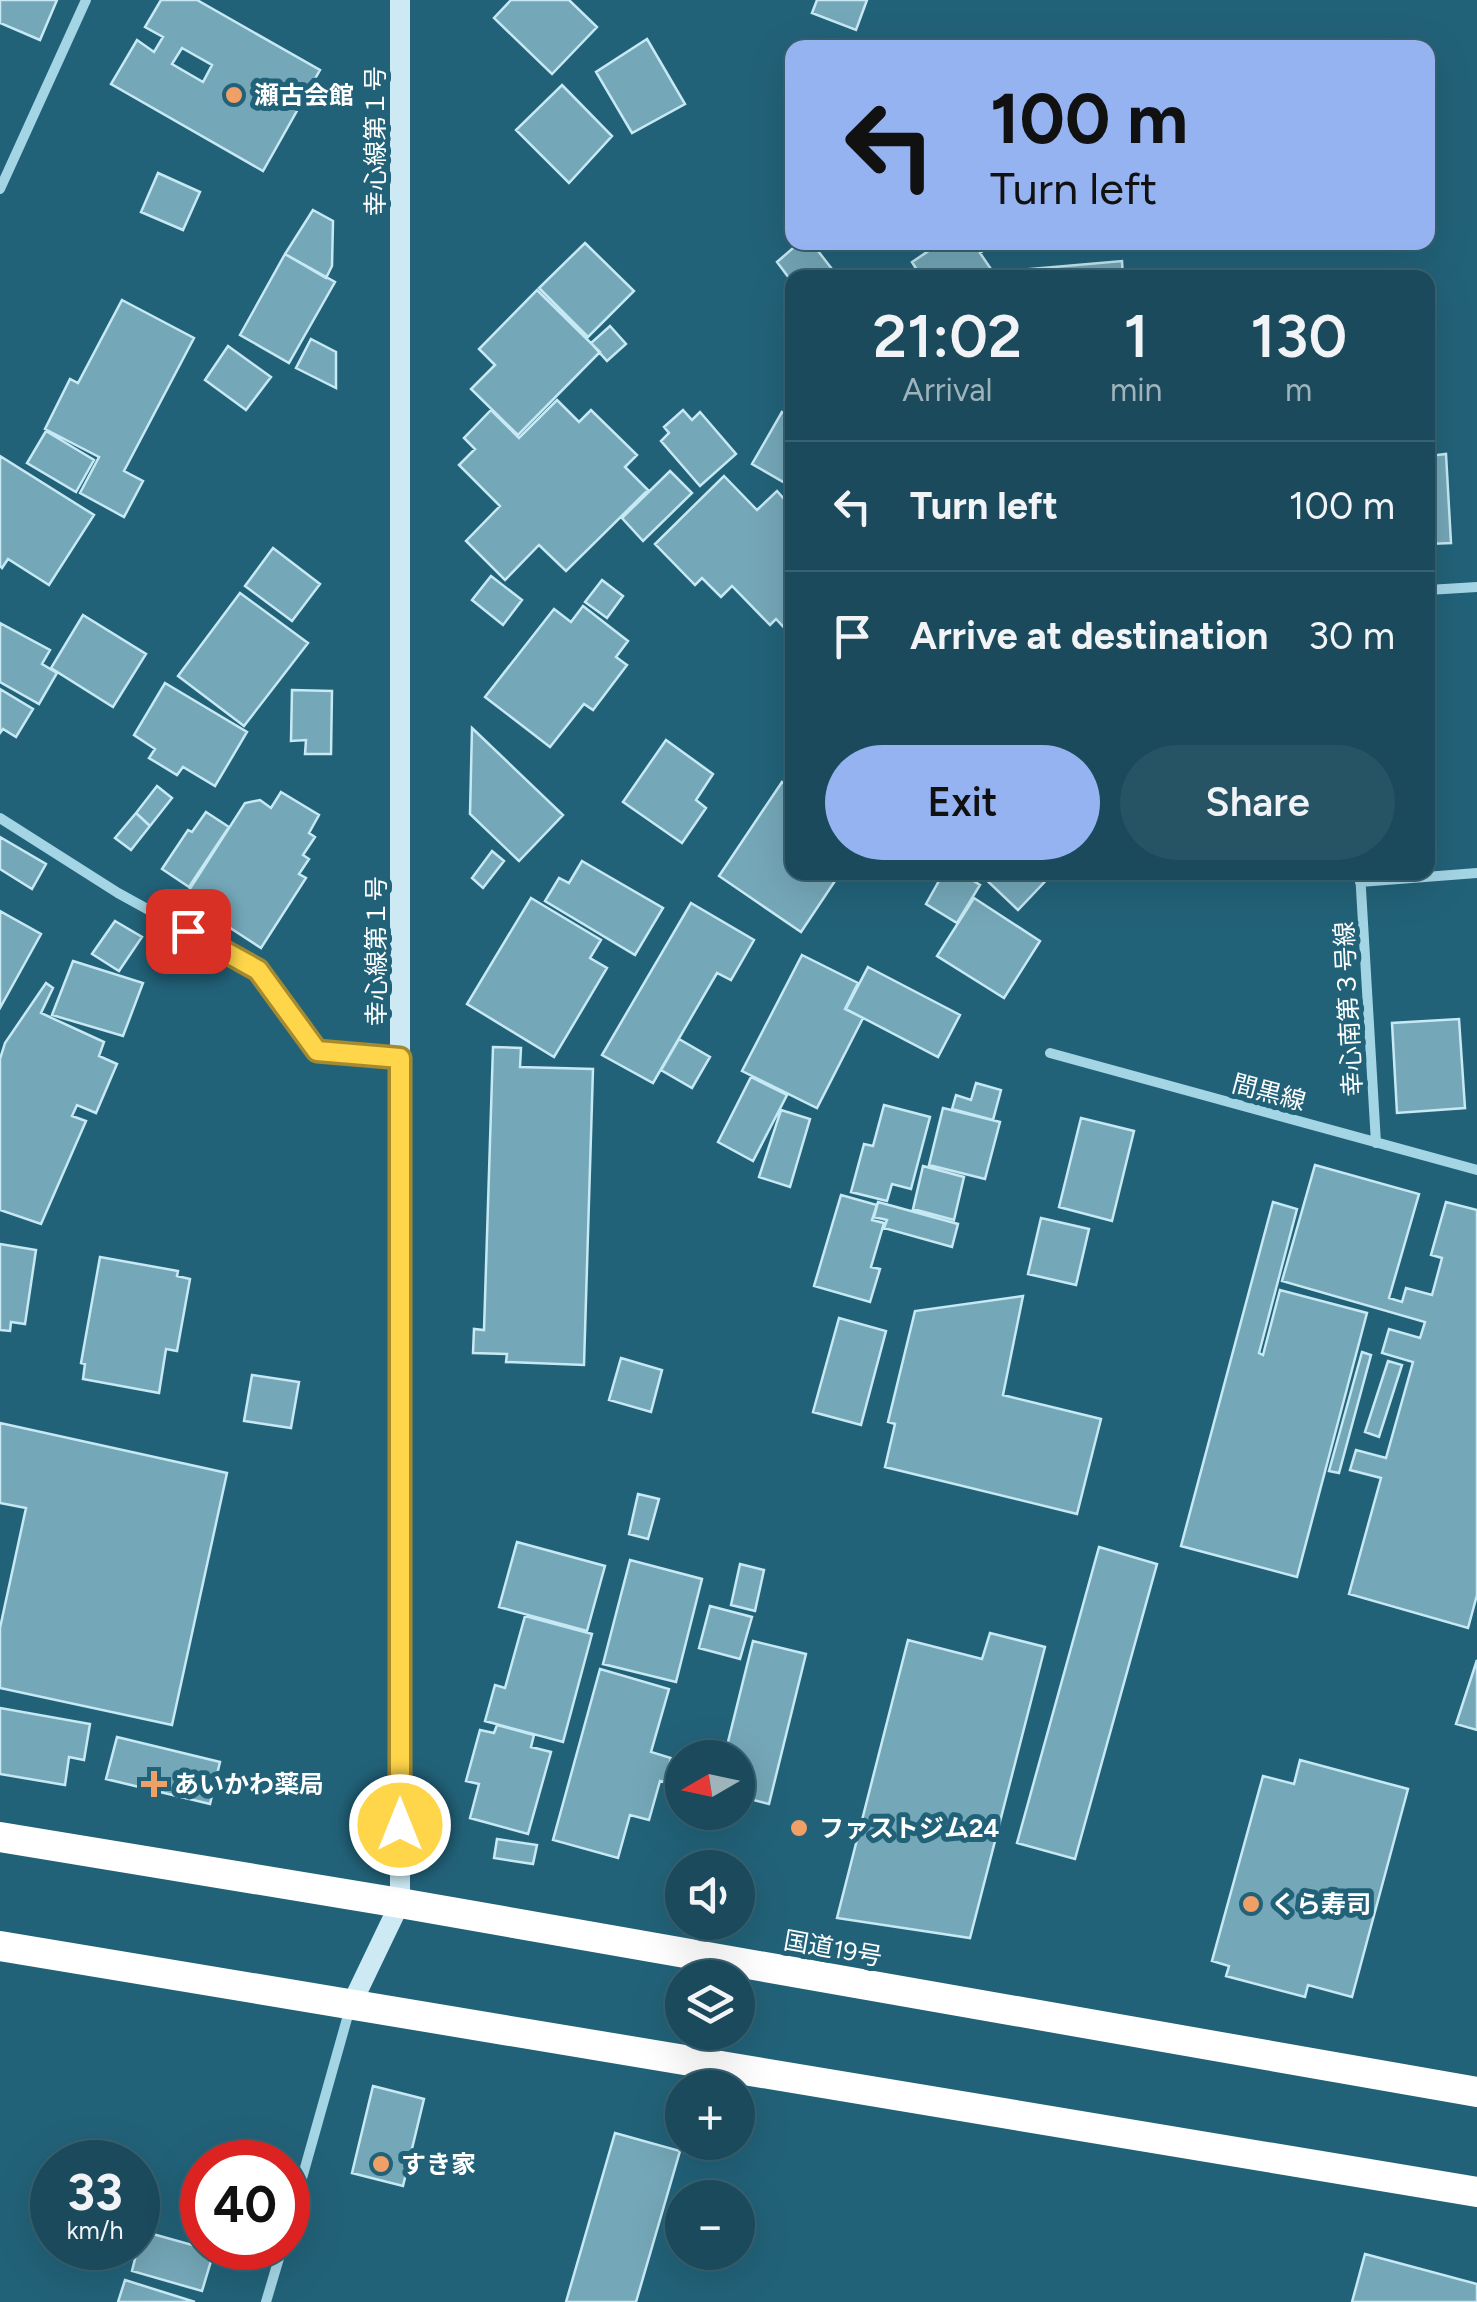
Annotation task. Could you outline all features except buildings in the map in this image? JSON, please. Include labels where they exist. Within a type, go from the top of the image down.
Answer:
[{"type":"highway","name":"国道19号","points":[[0,1837],[400,1902],[1477,2092]]},
{"type":"highway","points":[[0,1946],[1477,2192]]},
{"type":"street","points":[[0,189],[86,0]]},
{"type":"street","name":"幸心線第１号","points":[[400,0],[400,1902]]},
{"type":"street","points":[[1435,590],[1477,587]]},
{"type":"street","points":[[0,818],[118,893],[258,970],[317,1051],[400,1058]]},
{"type":"street","points":[[1435,874],[1477,873]]},
{"type":"street","name":"幸心南第３号線","points":[[1360,880],[1376,1142]]},
{"type":"street","name":"間黒線","points":[[1050,1053],[1477,1170]]},
{"type":"street","points":[[310,2150],[352,2002],[400,1902]]},
{"type":"street","points":[[266,2302],[275,2270]]},
{"type":"place","name":"瀬古会館","points":[[234,95]]},
{"type":"place","name":"あいかわ薬局","points":[[154,1784]]},
{"type":"place","name":"ファストジム24","points":[[799,1828]]},
{"type":"place","name":"くら寿司","points":[[1251,1904]]},
{"type":"place","name":"すき家","points":[[381,2164]]},
{"type":"route","points":[[188,931],[258,970],[317,1051],[400,1058],[400,1825]]}]
